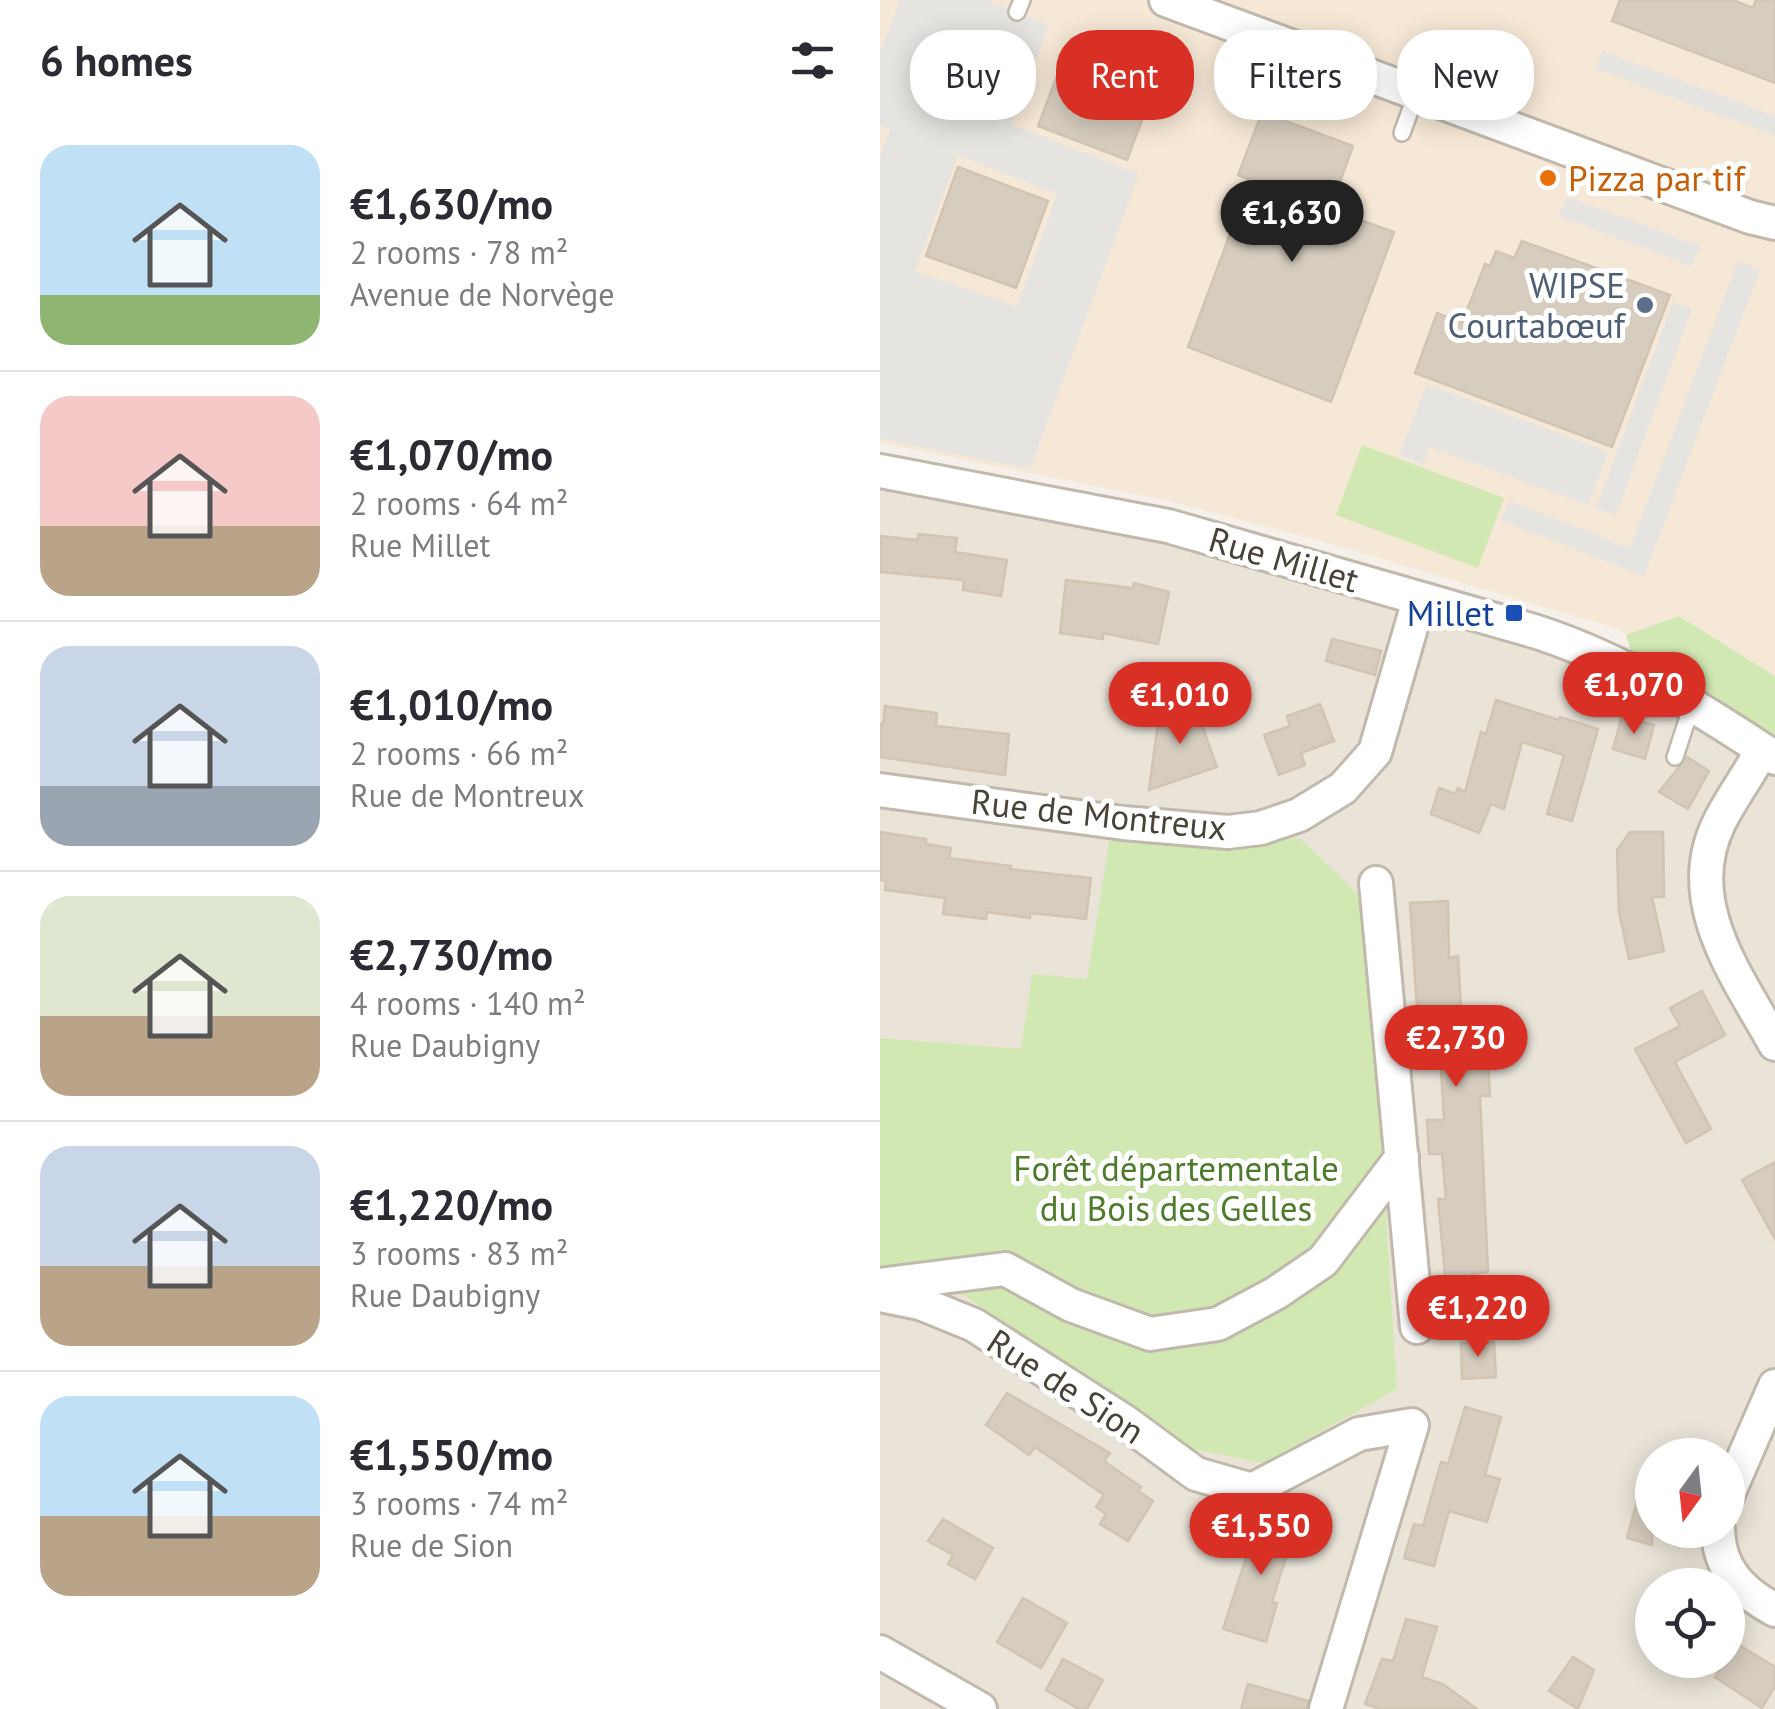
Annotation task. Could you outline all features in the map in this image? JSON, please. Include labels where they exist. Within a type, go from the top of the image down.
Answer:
[{"type":"street","points":[[1166,0],[1245,30]]},
{"type":"street","points":[[1492,120],[1775,223]]},
{"type":"street","name":"Rue Millet","points":[[880,470],[1168,526],[1589,649],[1692,705],[1769,754]]},
{"type":"street","name":"Rue de Montreux","points":[[880,790],[1123,823],[1228,832],[1261,828],[1299,816],[1342,788],[1375,752],[1419,600]]},
{"type":"street","points":[[1769,754],[1718,823],[1706,874],[1706,900],[1714,930],[1775,1044]]},
{"type":"street","points":[[1376,882],[1417,1326]]},
{"type":"street","points":[[880,1285],[1005,1269],[1071,1305],[1150,1334],[1218,1324],[1276,1293],[1323,1261],[1402,1157]]},
{"type":"street","name":"Rue de Sion","points":[[880,1295],[920,1303],[974,1325],[1124,1421],[1196,1474],[1252,1490],[1359,1434],[1412,1425],[1326,1709]]},
{"type":"street","points":[[1745,1455],[1775,1386]]},
{"type":"street","points":[[1719,1548],[1734,1579],[1750,1596],[1775,1610]]},
{"type":"street","points":[[880,1652],[980,1709]]},
{"type":"lane","points":[[1402,133],[1407,120]]},
{"type":"lane","points":[[1674,758],[1692,705]]},
{"type":"shaded area","points":[[880,0],[1775,0],[1775,676],[1679,616],[1626,635],[1618,629],[1317,540],[1169,501],[880,443]]},
{"type":"shaded area","points":[[900,0],[986,0],[1049,25],[1036,59],[1036,30],[910,30],[910,120],[1013,120],[1011,124],[1139,174],[1030,469],[880,439],[880,156],[890,129],[880,125],[880,53]],"holes":[[[958,155],[1057,194],[1017,307],[915,271]]]},
{"type":"shaded area","points":[[1602,51],[1775,116],[1775,136],[1596,69]]},
{"type":"shaded area","points":[[1567,197],[1700,246],[1692,266],[1559,216]]},
{"type":"shaded area","points":[[1738,261],[1760,270],[1644,576],[1501,521],[1509,501],[1630,548]]},
{"type":"shaded area","points":[[1673,302],[1692,309],[1616,515],[1596,508]]},
{"type":"shaded area","points":[[1427,384],[1608,452],[1588,505],[1430,447],[1423,464],[1399,455]]},
{"type":"shaded area","points":[[880,471],[1495,621],[1775,759],[1775,1709],[880,1709],[880,1275],[962,1294],[1102,1388],[1087,979],[1021,1050],[880,1038]]},
{"type":"green space","points":[[1362,445],[1504,498],[1478,568],[1336,515]]},
{"type":"green space","points":[[1679,616],[1775,676],[1775,751],[1634,660],[1626,635]]},
{"type":"green space","name":"Forêt départementale du Bois des Gelles","points":[[1111,832],[1301,839],[1366,902],[1397,1389],[1264,1463],[1171,1445],[1102,1388],[962,1294],[880,1275],[880,1038],[1021,1049],[1032,974],[1087,979]]},
{"type":"building","points":[[1620,0],[1733,0],[1753,8],[1756,0],[1775,0],[1775,83],[1612,21]]},
{"type":"building","points":[[1056,79],[1056,120],[1142,120],[1127,160],[1038,126]]},
{"type":"building","points":[[1259,120],[1283,120],[1353,146],[1330,209],[1394,232],[1331,402],[1188,347],[1250,180],[1238,175]]},
{"type":"building","points":[[958,167],[1048,201],[1016,288],[926,256]]},
{"type":"building","points":[[1522,241],[1670,295],[1612,447],[1415,373],[1437,313],[1462,323],[1485,264],[1490,266],[1496,251],[1514,258]]},
{"type":"building","points":[[918,534],[957,538],[955,552],[1007,560],[1001,596],[963,590],[964,580],[880,572],[880,536],[918,540]]},
{"type":"building","points":[[1066,580],[1133,588],[1134,583],[1169,592],[1158,644],[1103,633],[1103,639],[1060,633]]},
{"type":"building","points":[[1332,639],[1381,651],[1375,675],[1326,661]]},
{"type":"building","points":[[1496,700],[1598,729],[1572,821],[1547,814],[1564,755],[1522,742],[1504,809],[1491,804],[1479,833],[1431,814],[1439,788],[1455,794],[1458,788],[1465,792],[1481,732],[1486,734]]},
{"type":"building","points":[[1194,703],[1217,767],[1149,790],[1159,715]]},
{"type":"building","points":[[1320,704],[1334,741],[1301,753],[1305,765],[1279,775],[1264,735],[1290,726],[1287,716]]},
{"type":"building","points":[[885,706],[937,713],[936,726],[1009,734],[1005,775],[880,757],[880,724],[883,725]]},
{"type":"building","points":[[1622,716],[1654,725],[1645,759],[1613,749]]},
{"type":"building","points":[[1687,757],[1709,771],[1688,809],[1659,792]]},
{"type":"building","points":[[880,832],[926,839],[926,844],[951,848],[949,858],[1091,878],[1086,919],[1030,913],[1030,918],[987,912],[986,919],[943,914],[945,898],[885,890],[886,881],[880,880]]},
{"type":"building","points":[[1630,832],[1663,832],[1664,897],[1652,897],[1664,951],[1629,959],[1619,912],[1617,850]]},
{"type":"building","points":[[1448,901],[1449,958],[1458,956],[1461,1009],[1501,1006],[1503,1048],[1487,1049],[1490,1096],[1480,1096],[1488,1272],[1472,1274],[1473,1284],[1446,1286],[1438,1199],[1446,1199],[1442,1154],[1429,1154],[1427,1120],[1444,1120],[1439,1035],[1419,1037],[1410,903]]},
{"type":"building","points":[[1702,991],[1725,1035],[1675,1062],[1711,1129],[1686,1143],[1635,1049],[1680,1026],[1670,1008]]},
{"type":"building","points":[[1775,1162],[1775,1239],[1742,1180]]},
{"type":"building","points":[[1494,1342],[1496,1377],[1462,1379],[1461,1343]]},
{"type":"building","points":[[1007,1393],[1110,1453],[1104,1461],[1141,1487],[1138,1491],[1153,1501],[1128,1541],[1100,1524],[1106,1514],[1096,1507],[1104,1495],[1035,1447],[1029,1455],[986,1425]]},
{"type":"building","points":[[1465,1407],[1501,1417],[1485,1475],[1500,1479],[1487,1522],[1449,1511],[1434,1566],[1404,1558],[1414,1524],[1423,1526],[1441,1462],[1448,1464]]},
{"type":"building","points":[[1635,1508],[1635,1540],[1627,1538]]},
{"type":"building","points":[[1261,1511],[1297,1522],[1272,1602],[1277,1603],[1266,1642],[1223,1629]]},
{"type":"building","points":[[943,1519],[993,1548],[975,1579],[948,1564],[953,1555],[928,1541]]},
{"type":"building","points":[[1023,1598],[1067,1623],[1041,1668],[997,1642]]},
{"type":"building","points":[[1406,1619],[1437,1627],[1422,1677],[1443,1684],[1477,1709],[1380,1709],[1365,1704],[1382,1659],[1393,1661]]},
{"type":"building","points":[[1745,1649],[1775,1667],[1775,1686],[1762,1708],[1717,1678],[1745,1678]]},
{"type":"building","points":[[1573,1657],[1594,1670],[1578,1709],[1549,1691]]},
{"type":"building","points":[[1063,1659],[1103,1680],[1087,1709],[1079,1709],[1046,1690]]},
{"type":"building","points":[[1248,1684],[1308,1701],[1307,1709],[1241,1709]]},
{"type":"place","name":"Pizza par tif","points":[[1548,178]]},
{"type":"place","name":"WIPSE Courtabœuf","points":[[1645,305]]},
{"type":"place","name":"Millet","points":[[1514,613]]}]
